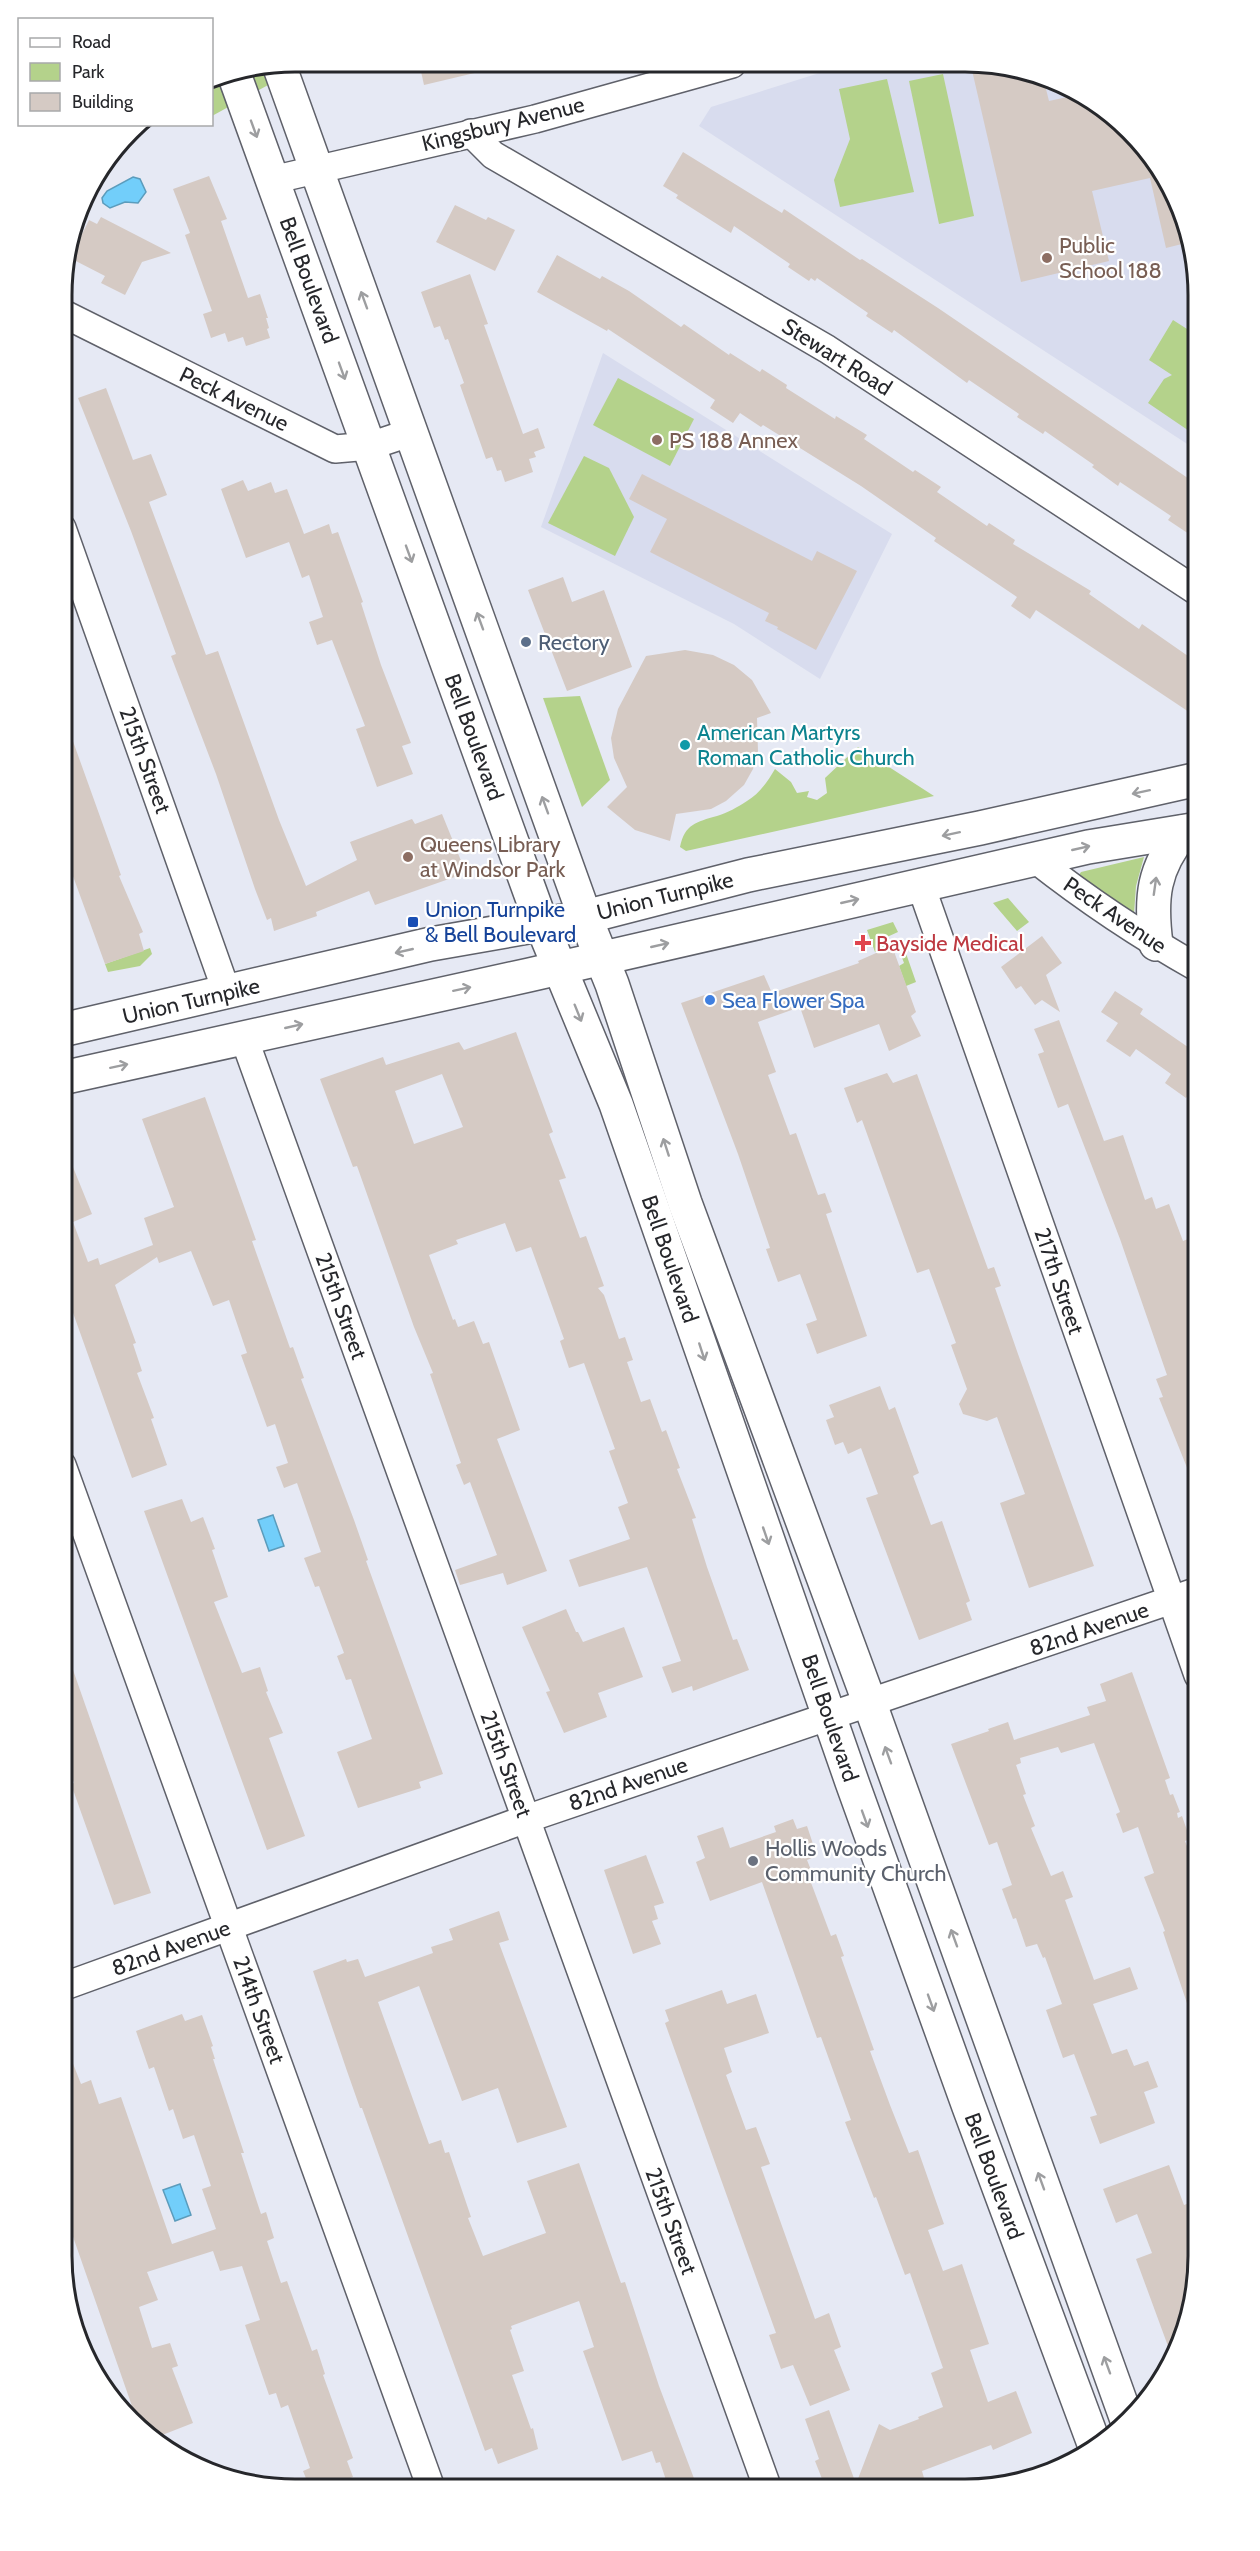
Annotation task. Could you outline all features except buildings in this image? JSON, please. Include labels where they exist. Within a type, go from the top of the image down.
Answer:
[{"type":"street","name":"Bell Boulevard","points":[[281,72],[585,916],[603,958],[685,1203],[870,1704],[1124,2413]]},
{"type":"street","name":"Kingsbury Avenue","points":[[272,180],[535,119],[703,72]]},
{"type":"street","name":"Bell Boulevard","points":[[236,80],[542,925],[616,1104],[828,1715],[969,2107],[1092,2439]]},
{"type":"street","name":"Stewart Road","points":[[471,133],[493,154],[827,349],[1188,584]]},
{"type":"street","name":"Peck Avenue","points":[[72,318],[335,449],[370,446],[412,432]]},
{"type":"street","name":"215th Street","points":[[72,556],[227,993]]},
{"type":"street","name":"Union Turnpike","points":[[72,1028],[431,945],[585,916],[748,875],[980,828],[1188,781]]},
{"type":"street","name":"Union Turnpike","points":[[72,1076],[1088,847],[1188,831]]},
{"type":"street","points":[[1156,944],[1152,914],[1156,877],[1170,849],[1188,834]]},
{"type":"street","name":"Peck Avenue","points":[[1035,859],[1069,886],[1156,944],[1188,962]]},
{"type":"street","name":"217th Street","points":[[921,886],[1188,1647]]},
{"type":"street","name":"215th Street","points":[[244,1038],[764,2479]]},
{"type":"street","name":"214th Street","points":[[72,1493],[428,2479]]},
{"type":"street","name":"82nd Avenue","points":[[72,1983],[526,1820],[828,1715],[870,1704],[1188,1594]]},
{"type":"shaded area","name":"Public School 188","points":[[823,72],[979,72],[1008,76],[1037,84],[1064,95],[1101,118],[1123,137],[1150,171],[1171,210],[1184,252],[1188,281],[1188,444],[699,126],[711,107]]},
{"type":"shaded area","name":"PS 188 Annex","points":[[603,353],[892,534],[820,679],[734,624],[541,527]]},
{"type":"green space","points":[[292,72],[213,115],[213,88],[252,76]]},
{"type":"green space","points":[[943,74],[974,216],[939,224],[909,81]]},
{"type":"green space","points":[[887,79],[914,192],[840,207],[834,180],[850,139],[839,89]]},
{"type":"green space","points":[[1173,320],[1188,330],[1188,430],[1148,403],[1164,379],[1172,375],[1149,360]]},
{"type":"green space","points":[[618,378],[694,419],[670,466],[593,425]]},
{"type":"green space","points":[[584,456],[609,468],[634,517],[615,556],[548,523]]},
{"type":"green space","points":[[580,696],[610,780],[582,807],[543,698]]},
{"type":"green space","points":[[858,747],[934,796],[686,851],[680,847],[685,833],[692,825],[729,812],[751,798],[763,787],[775,769],[791,782],[797,793],[809,791],[807,797],[817,800],[827,793],[825,778]]},
{"type":"green space","points":[[1144,857],[1136,886],[1134,914],[1081,879],[1079,875],[1081,872]]},
{"type":"green space","points":[[1008,898],[1029,922],[1017,931],[993,903]]},
{"type":"green space","points":[[893,922],[898,932],[887,937],[890,947],[875,952],[867,930]]},
{"type":"green space","points":[[902,942],[916,982],[906,986],[899,966],[904,963],[897,944]]},
{"type":"green space","points":[[150,948],[152,954],[140,966],[108,972],[105,964]]},
{"type":"water","points":[[133,177],[140,179],[146,192],[138,203],[125,202],[110,208],[103,203],[102,198],[107,191]]},
{"type":"water","points":[[273,1515],[284,1546],[269,1551],[258,1520]]},
{"type":"water","points":[[180,2184],[191,2215],[175,2221],[163,2190]]},
{"type":"place","name":"Public School 188","points":[[1047,258]]},
{"type":"place","name":"PS 188 Annex","points":[[657,440]]},
{"type":"place","name":"Rectory","points":[[526,642]]},
{"type":"place","name":"American Martyrs Roman Catholic Church","points":[[685,745]]},
{"type":"place","name":"Queens Library at Windsor Park","points":[[408,857]]},
{"type":"place","name":"Union Turnpike & Bell Boulevard","points":[[413,922]]},
{"type":"place","name":"Bayside Medical","points":[[863,943]]},
{"type":"place","name":"Sea Flower Spa","points":[[710,1000]]},
{"type":"place","name":"Hollis Woods Community Church","points":[[753,1861]]}]
